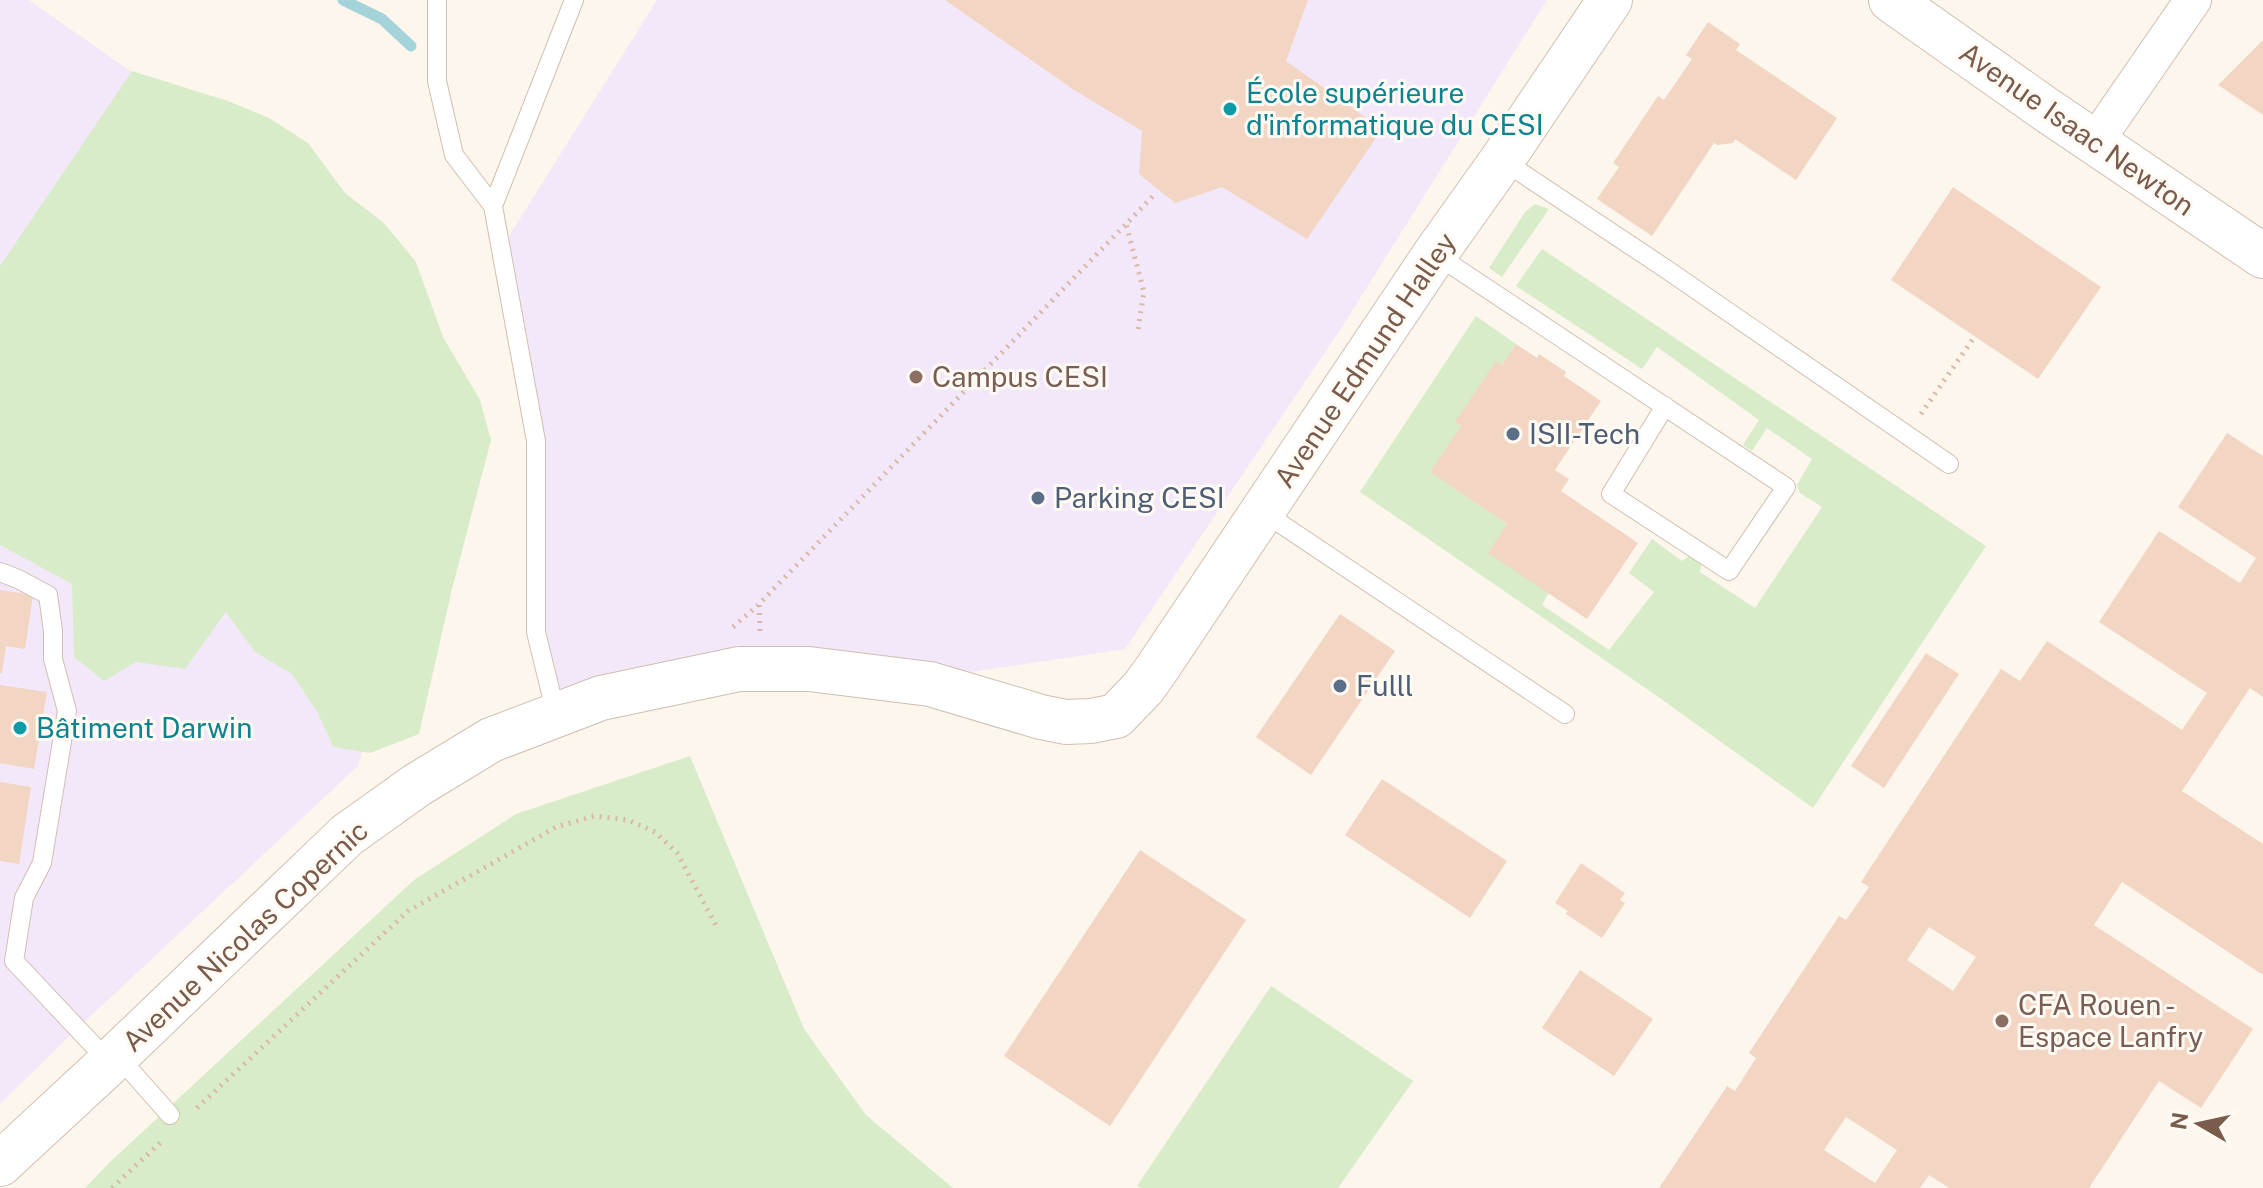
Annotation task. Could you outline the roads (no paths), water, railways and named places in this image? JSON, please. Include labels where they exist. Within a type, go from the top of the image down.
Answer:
[{"type":"street","name":"Avenue Edmund Halley","points":[[1116,716],[1143,688],[1610,0]]},
{"type":"street","name":"Avenue Isaac Newton","points":[[1891,0],[2263,256]]},
{"type":"street","points":[[2095,142],[2193,0]]},
{"type":"street","name":"Avenue Nicolas Copernic","points":[[0,1164],[347,835],[417,785],[491,740],[601,698],[739,669],[809,669],[930,684],[1066,722],[1116,716]]},
{"type":"lane","points":[[437,0],[437,81],[454,155],[493,206],[536,441],[536,632],[556,714]]},
{"type":"lane","points":[[493,206],[574,0]]},
{"type":"lane","points":[[1502,160],[1949,464]]},
{"type":"lane","points":[[1435,254],[1665,406],[1786,487],[1729,571],[1611,494],[1665,406]]},
{"type":"lane","points":[[1263,512],[1565,714]]},
{"type":"lane","points":[[0,572],[48,595],[53,659],[67,711],[42,863],[24,898],[14,961],[174,1120]]},
{"type":"waterway","points":[[343,0],[382,19],[411,46]]},
{"type":"place","name":"École supérieure d'informatique du CESI","points":[[1230,109]]},
{"type":"place","name":"Campus CESI","points":[[916,377]]},
{"type":"place","name":"ISII-Tech","points":[[1513,434]]},
{"type":"place","name":"Parking CESI","points":[[1038,498]]},
{"type":"place","name":"Fulll","points":[[1340,686]]},
{"type":"place","name":"Bâtiment Darwin","points":[[20,728]]},
{"type":"place","name":"CFA Rouen - Espace Lanfry","points":[[2002,1021]]}]
